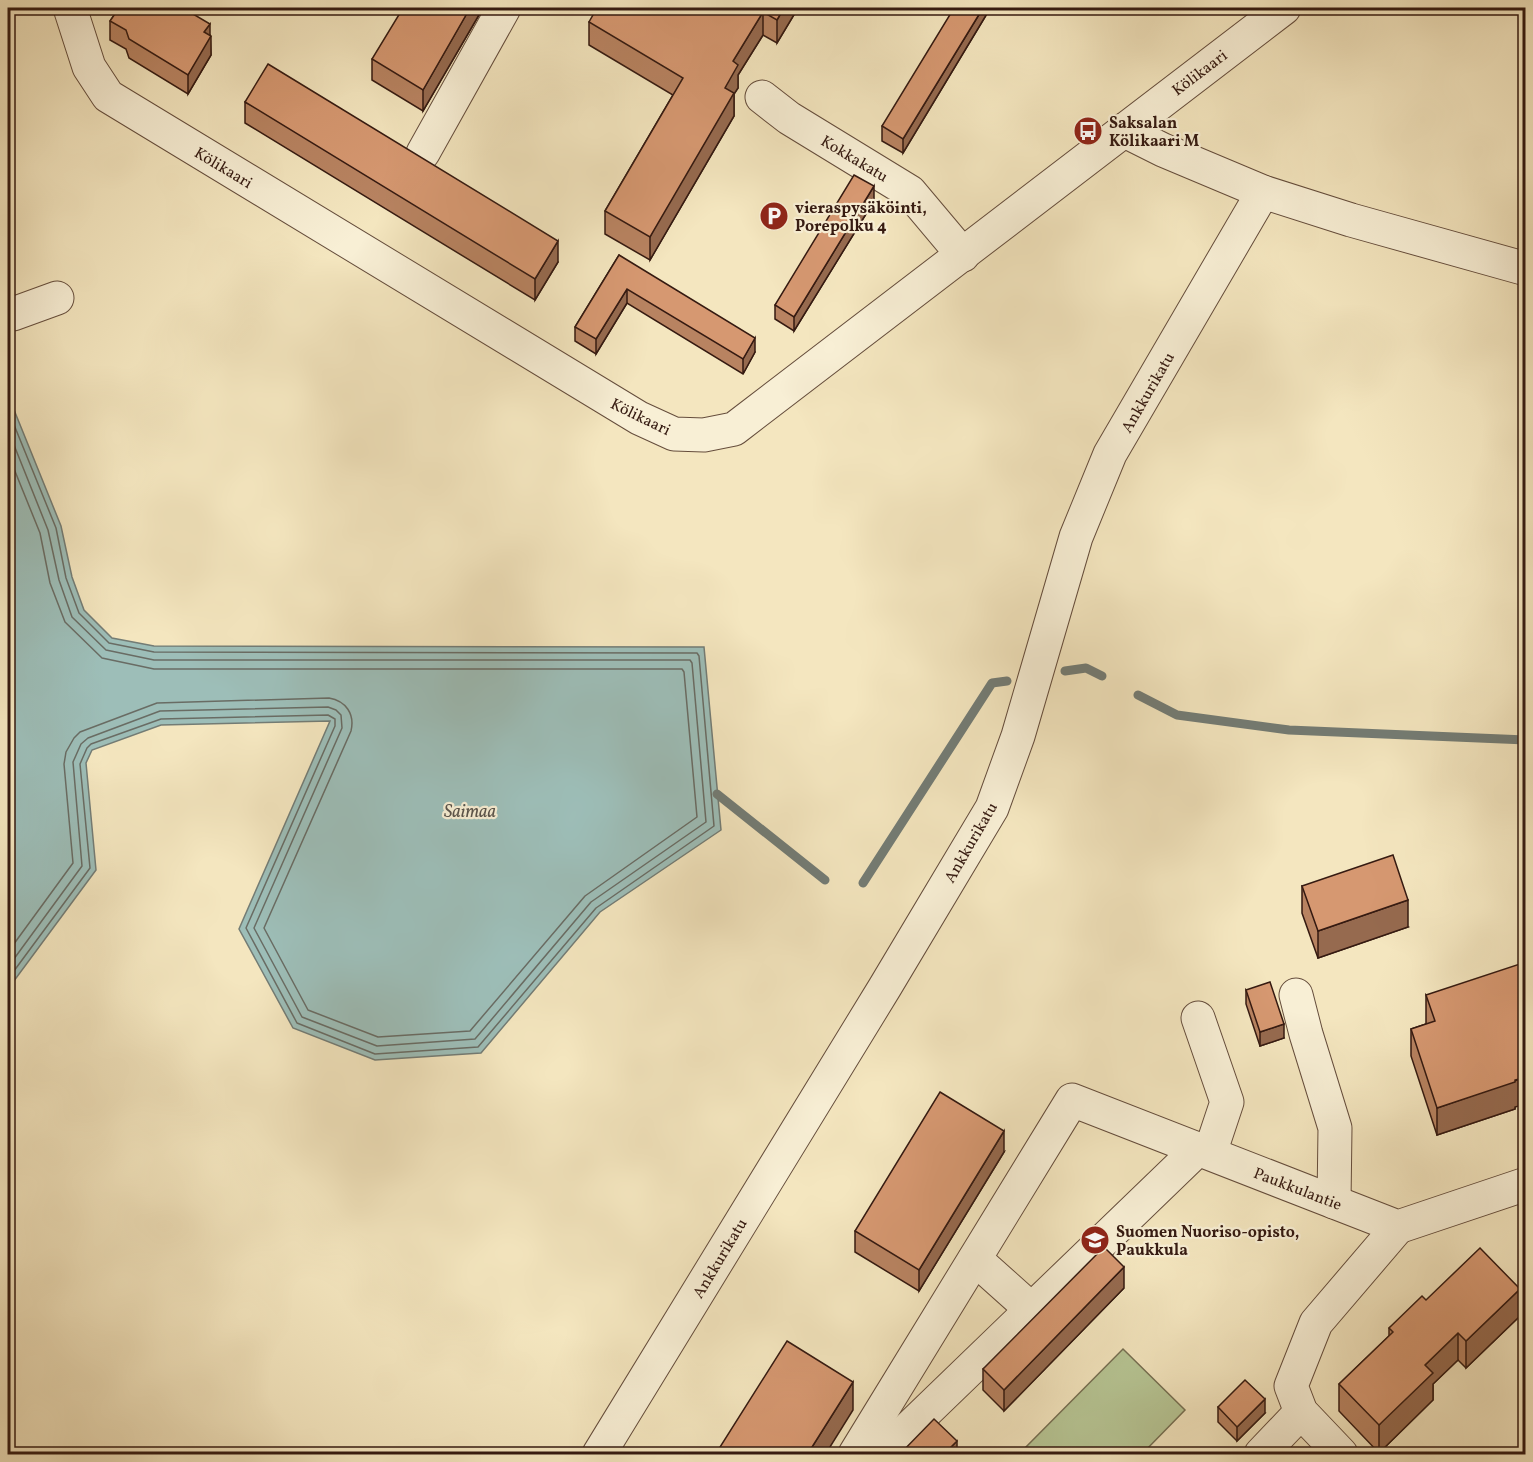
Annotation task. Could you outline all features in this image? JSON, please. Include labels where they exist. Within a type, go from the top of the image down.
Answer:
[{"type":"street","name":"Kölikaari","points":[[70,8],[89,67],[108,96],[639,418],[674,434],[704,435],[734,429],[1284,8]]},
{"type":"street","points":[[423,153],[504,8]]},
{"type":"street","name":"Kokkakatu","points":[[762,97],[789,118],[910,192],[963,255]]},
{"type":"street","points":[[1123,130],[1163,150],[1263,192],[1351,220],[1526,269]]},
{"type":"street","name":"Ankkurikatu","points":[[599,1455],[992,808],[1018,736],[1076,537],[1110,454],[1263,192]]},
{"type":"street","points":[[13,314],[57,298]]},
{"type":"street","points":[[1296,995],[1335,1128],[1334,1203]]},
{"type":"street","points":[[882,1455],[1032,1310],[1204,1151],[1227,1102],[1198,1018]]},
{"type":"street","name":"Paukkulantie","points":[[975,1259],[1072,1100],[1398,1227]]},
{"type":"street","points":[[1341,1455],[1300,1412],[1291,1386],[1316,1323],[1398,1227],[1526,1184]]},
{"type":"street","points":[[855,1455],[975,1259],[1032,1310]]},
{"type":"street","points":[[1261,1455],[1300,1412]]},
{"type":"green space","points":[[1123,1349],[1185,1410],[1142,1454],[1019,1454]]},
{"type":"water","name":"Saimaa","points":[[8,395],[61,526],[72,577],[84,610],[112,638],[154,646],[704,647],[721,830],[600,912],[481,1053],[375,1060],[293,1028],[239,929],[330,721],[161,725],[92,750],[86,763],[96,870],[8,989]]},
{"type":"building","points":[[119,8],[183,8],[210,24],[204,32],[211,36],[188,75],[129,39],[126,30],[110,21]]},
{"type":"building","points":[[403,8],[470,8],[423,90],[372,59]]},
{"type":"building","points":[[597,8],[784,8],[777,20],[763,12],[733,61],[738,65],[725,88],[734,93],[650,237],[605,211],[683,78],[589,22]]},
{"type":"building","points":[[954,8],[983,8],[903,139],[882,126]]},
{"type":"building","points":[[268,64],[558,241],[535,279],[245,102]]},
{"type":"building","points":[[854,175],[874,186],[794,317],[775,305]]},
{"type":"building","points":[[619,255],[755,338],[743,359],[627,289],[596,339],[575,327]]},
{"type":"building","points":[[1393,855],[1408,900],[1318,931],[1302,886]]},
{"type":"building","points":[[1526,962],[1526,1077],[1437,1108],[1411,1029],[1435,1021],[1426,995]]},
{"type":"building","points":[[1270,982],[1284,1024],[1260,1032],[1246,990]]},
{"type":"building","points":[[940,1092],[1004,1131],[919,1270],[855,1231]]},
{"type":"building","points":[[1104,1247],[1124,1267],[1004,1390],[983,1369]]},
{"type":"building","points":[[1480,1248],[1520,1289],[1466,1341],[1458,1333],[1425,1365],[1433,1373],[1379,1425],[1339,1384],[1393,1332],[1389,1328],[1422,1296],[1426,1300]]},
{"type":"building","points":[[787,1341],[853,1382],[807,1455],[715,1455]]},
{"type":"building","points":[[1245,1380],[1265,1399],[1237,1427],[1218,1407]]},
{"type":"building","points":[[934,1419],[957,1441],[943,1455],[899,1455]]},
{"type":"waterway","points":[[1065,671],[1086,668],[1102,676]]},
{"type":"waterway","points":[[863,883],[992,683],[1007,681]]},
{"type":"waterway","points":[[1138,695],[1177,715],[1289,730],[1526,740]]},
{"type":"waterway","points":[[717,794],[825,880]]},
{"type":"place","name":"Saksalan Kölikaari M","points":[[1088,131]]},
{"type":"place","name":"vieraspysäköinti, Porepolku 4","points":[[774,216]]},
{"type":"place","name":"Suomen Nuoriso-opisto, Paukkula","points":[[1095,1240]]}]
